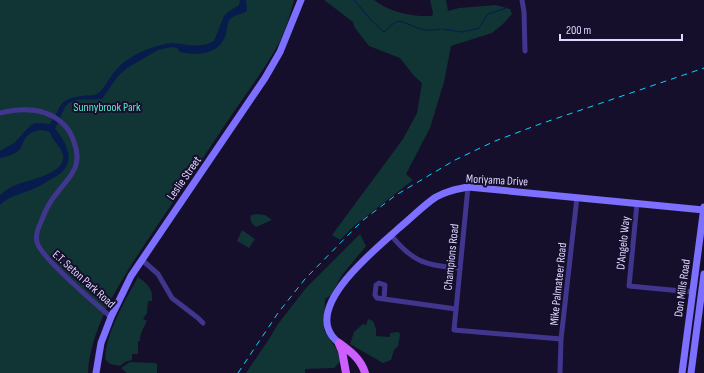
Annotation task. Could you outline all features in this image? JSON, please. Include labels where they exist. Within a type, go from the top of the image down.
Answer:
[{"type":"main road","name":"Leslie Street","points":[[96,373],[101,343],[111,317],[131,276],[265,78],[280,52],[301,0]]},
{"type":"main road","name":"Moriyama Drive","points":[[338,343],[332,337],[327,318],[329,308],[347,278],[358,265],[391,235],[436,197],[451,190],[468,187],[704,210]]},
{"type":"main road","name":"Don Mills Road","points":[[682,373],[704,206]]},
{"type":"main road","name":"Don Mills Road","points":[[691,373],[704,274]]},
{"type":"main road","points":[[338,343],[342,350],[346,373]]},
{"type":"main road","points":[[338,343],[360,361],[365,373]]},
{"type":"street","points":[[522,0],[524,12],[525,51]]},
{"type":"street","name":"E.T. Seton Park Road","points":[[0,113],[31,110],[43,112],[59,120],[66,128],[74,142],[77,154],[77,164],[73,174],[54,197],[44,214],[36,233],[37,244],[50,262],[111,317]]},
{"type":"street","name":"Champions Road","points":[[468,187],[454,330],[561,340]]},
{"type":"street","name":"Mike Palmateer Road","points":[[560,373],[561,340],[577,197]]},
{"type":"street","name":"D'Angelo Way","points":[[637,203],[629,286],[692,292]]},
{"type":"street","points":[[391,235],[406,252],[418,260],[429,265],[460,268]]},
{"type":"street","points":[[142,260],[158,274],[172,298],[203,323]]},
{"type":"street","points":[[384,299],[456,309]]},
{"type":"green space","name":"Sunnybrook Park","points":[[0,0],[294,0],[284,32],[268,62],[134,261],[116,291],[100,323],[94,340],[88,373],[0,373]]},
{"type":"green space","points":[[324,0],[374,0],[394,11],[409,15],[432,16],[433,13],[430,0],[446,0],[448,11],[459,8],[496,5],[510,9],[512,14],[492,33],[451,46],[444,82],[430,128],[406,174],[413,180],[354,226],[340,240],[332,235],[403,139],[417,113],[422,83],[414,76],[400,58],[369,46],[355,28],[353,22]]},
{"type":"green space","points":[[251,215],[265,215],[272,220],[256,227],[251,222],[250,217]]},
{"type":"green space","points":[[242,230],[255,239],[249,248],[237,241]]},
{"type":"green space","points":[[360,234],[366,246],[342,275],[331,295],[325,299],[324,330],[337,350],[340,362],[334,368],[305,369],[305,373],[246,373],[278,324],[306,288]]},
{"type":"green space","points":[[138,277],[151,290],[152,301],[148,301],[147,313],[143,319],[147,321],[141,333],[140,341],[138,341],[138,354],[132,354],[132,360],[125,362],[120,366],[110,364],[105,359],[109,338],[117,317]]},
{"type":"green space","points":[[368,319],[373,321],[376,329],[376,336],[390,337],[390,333],[399,332],[400,335],[398,346],[394,350],[391,360],[383,363],[350,344],[354,332],[363,324],[366,325]]},
{"type":"green space","points":[[130,362],[155,363],[157,364],[157,373],[127,373],[121,368]]},
{"type":"water","points":[[240,0],[246,0],[247,11],[230,19],[223,41],[213,50],[201,54],[194,54],[180,52],[177,48],[171,47],[158,50],[127,68],[118,76],[102,99],[76,100],[69,103],[65,107],[55,129],[67,148],[68,160],[64,170],[40,186],[11,197],[0,205],[0,195],[14,186],[52,172],[62,162],[63,156],[50,132],[43,130],[29,134],[24,140],[20,149],[13,154],[0,158],[0,151],[14,143],[31,125],[35,123],[50,124],[64,102],[74,98],[97,94],[120,65],[137,54],[168,44],[175,43],[194,46],[207,44],[214,41],[224,16],[239,5]]},
{"type":"waterway","points":[[354,0],[372,21],[384,32],[394,23],[399,21],[423,30],[440,29]]},
{"type":"waterway","points":[[442,29],[462,32],[479,28],[488,14],[506,8]]},
{"type":"railway","points":[[238,373],[278,313],[305,279],[362,221],[396,195],[455,160],[495,141],[540,124],[704,68]]}]
